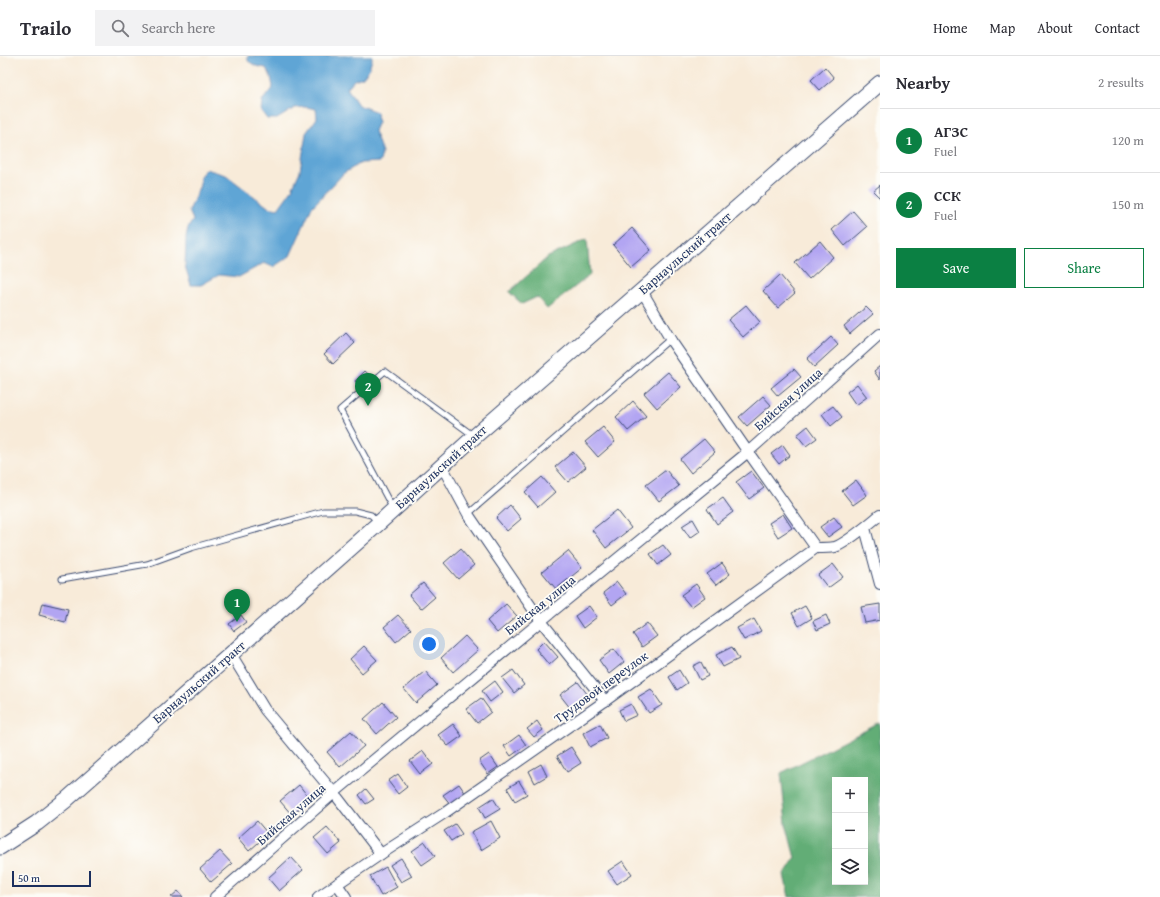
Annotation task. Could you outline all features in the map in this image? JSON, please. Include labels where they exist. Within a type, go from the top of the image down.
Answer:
[{"type":"main road","name":"Барнаульский тракт","points":[[0,847],[37,823],[66,800],[393,511],[474,437],[880,83]]},
{"type":"street","points":[[642,291],[670,339],[816,548],[837,546],[865,528],[880,515]]},
{"type":"street","name":"Бийская улица","points":[[215,897],[334,792],[748,452],[880,334]]},
{"type":"street","points":[[442,466],[468,514],[541,621],[605,701]]},
{"type":"street","points":[[865,528],[880,584]]},
{"type":"street","name":"Трудовой переулок","points":[[318,897],[443,814],[605,701],[816,548]]},
{"type":"street","points":[[232,654],[265,710],[334,792],[381,854]]},
{"type":"street","points":[[337,884],[346,897]]},
{"type":"lane","points":[[468,514],[670,339]]},
{"type":"lane","points":[[393,511],[340,410],[385,371],[474,437]]},
{"type":"lane","points":[[62,579],[147,564],[191,548],[323,511],[355,511],[371,515],[379,523]]},
{"type":"green space","points":[[587,239],[590,275],[547,309],[537,297],[522,304],[509,292],[548,257]]},
{"type":"green space","points":[[880,723],[880,897],[789,897],[784,875],[795,858],[786,824],[781,773]]},
{"type":"water","points":[[248,56],[372,56],[369,69],[363,77],[354,80],[347,88],[358,105],[377,112],[378,122],[374,131],[382,152],[380,162],[361,163],[344,173],[312,207],[290,256],[273,267],[264,263],[239,277],[219,275],[201,285],[191,285],[185,266],[186,238],[188,228],[193,220],[189,211],[200,185],[200,176],[206,169],[226,175],[268,207],[278,209],[291,191],[300,171],[306,133],[317,118],[316,109],[306,107],[295,108],[277,119],[267,119],[261,111],[262,101],[273,87],[271,77],[266,68],[256,66],[248,61]]},
{"type":"building","points":[[825,67],[834,78],[820,90],[811,80]]},
{"type":"building","points":[[880,185],[880,198],[873,191]]},
{"type":"building","points":[[853,211],[867,227],[845,246],[832,230]]},
{"type":"building","points":[[632,228],[651,250],[631,267],[613,245]]},
{"type":"building","points":[[820,241],[833,257],[809,279],[795,263]]},
{"type":"building","points":[[780,275],[795,293],[778,308],[763,291]]},
{"type":"building","points":[[746,305],[760,322],[743,337],[728,320]]},
{"type":"building","points":[[866,307],[873,314],[850,334],[844,326]]},
{"type":"building","points":[[346,333],[355,343],[333,364],[324,354]]},
{"type":"building","points":[[831,337],[838,345],[814,367],[807,359]]},
{"type":"building","points":[[880,366],[880,380],[874,371]]},
{"type":"building","points":[[794,369],[801,377],[778,396],[771,388]]},
{"type":"building","points":[[365,371],[379,384],[369,395],[355,381]]},
{"type":"building","points":[[668,372],[681,387],[657,408],[644,393]]},
{"type":"building","points":[[857,384],[867,397],[856,405],[847,392]]},
{"type":"building","points":[[763,396],[771,405],[747,426],[739,417]]},
{"type":"building","points":[[633,401],[646,416],[628,431],[616,417]]},
{"type":"building","points":[[833,406],[842,417],[831,426],[822,414]]},
{"type":"building","points":[[808,426],[817,438],[806,446],[797,435]]},
{"type":"building","points":[[603,427],[615,442],[598,457],[585,442]]},
{"type":"building","points":[[704,439],[715,452],[691,473],[680,459]]},
{"type":"building","points":[[783,445],[790,455],[779,464],[771,454]]},
{"type":"building","points":[[573,452],[586,467],[568,482],[555,467]]},
{"type":"building","points":[[666,470],[679,486],[659,501],[646,485]]},
{"type":"building","points":[[751,471],[764,488],[749,499],[736,482]]},
{"type":"building","points":[[542,477],[555,492],[538,507],[525,492]]},
{"type":"building","points":[[856,480],[867,495],[853,505],[842,491]]},
{"type":"building","points":[[723,498],[733,512],[717,524],[707,509]]},
{"type":"building","points":[[510,505],[521,519],[507,531],[496,518]]},
{"type":"building","points":[[617,510],[631,528],[606,548],[592,530]]},
{"type":"building","points":[[783,514],[792,528],[778,537],[769,523]]},
{"type":"building","points":[[834,517],[842,527],[828,537],[820,527]]},
{"type":"building","points":[[693,519],[700,531],[690,538],[682,526]]},
{"type":"building","points":[[663,545],[671,555],[658,565],[650,554]]},
{"type":"building","points":[[460,549],[474,565],[458,579],[444,563]]},
{"type":"building","points":[[568,551],[582,568],[556,589],[542,572]]},
{"type":"building","points":[[722,563],[730,574],[716,585],[707,574]]},
{"type":"building","points":[[833,564],[843,577],[828,588],[818,575]]},
{"type":"building","points":[[617,582],[626,594],[612,605],[603,593]]},
{"type":"building","points":[[423,583],[435,597],[421,609],[409,595]]},
{"type":"building","points":[[696,584],[705,597],[691,607],[681,595]]},
{"type":"building","points":[[42,603],[68,609],[65,622],[39,615]]},
{"type":"building","points":[[506,604],[517,616],[497,633],[487,621]]},
{"type":"building","points":[[880,604],[880,620],[865,623],[861,607]]},
{"type":"building","points":[[589,606],[597,617],[583,628],[575,616]]},
{"type":"building","points":[[805,606],[812,618],[799,626],[792,613]]},
{"type":"building","points":[[241,615],[246,622],[234,631],[229,624]]},
{"type":"building","points":[[398,615],[411,629],[396,642],[384,627]]},
{"type":"building","points":[[826,615],[830,624],[817,630],[813,621]]},
{"type":"building","points":[[754,619],[761,631],[744,640],[737,628]]},
{"type":"building","points":[[647,623],[657,636],[642,647],[633,634]]},
{"type":"building","points":[[465,636],[478,650],[453,672],[441,658]]},
{"type":"building","points":[[544,641],[558,657],[549,665],[536,649]]},
{"type":"building","points":[[364,646],[377,660],[362,673],[350,659]]},
{"type":"building","points":[[732,647],[739,659],[723,667],[716,655]]},
{"type":"building","points":[[614,649],[624,662],[609,674],[599,660]]},
{"type":"building","points":[[701,662],[708,676],[700,680],[693,666]]},
{"type":"building","points":[[513,670],[524,685],[514,693],[502,678]]},
{"type":"building","points":[[679,670],[687,683],[677,690],[669,677]]},
{"type":"building","points":[[425,671],[437,685],[416,703],[404,689]]},
{"type":"building","points":[[495,681],[503,692],[490,702],[482,691]]},
{"type":"building","points":[[578,682],[588,695],[571,709],[560,695]]},
{"type":"building","points":[[651,689],[662,705],[649,713],[638,697]]},
{"type":"building","points":[[481,698],[491,712],[477,723],[466,709]]},
{"type":"building","points":[[383,702],[396,717],[377,734],[364,719]]},
{"type":"building","points":[[631,704],[637,715],[624,721],[619,710]]},
{"type":"building","points":[[537,721],[543,730],[534,737],[527,729]]},
{"type":"building","points":[[453,724],[462,736],[448,746],[438,735]]},
{"type":"building","points":[[600,724],[607,738],[590,747],[583,733]]},
{"type":"building","points":[[351,731],[364,746],[340,767],[327,752]]},
{"type":"building","points":[[519,735],[526,745],[511,756],[504,746]]},
{"type":"building","points":[[571,747],[581,763],[567,772],[557,756]]},
{"type":"building","points":[[423,751],[433,764],[420,774],[410,761]]},
{"type":"building","points":[[489,754],[498,767],[488,774],[479,761]]},
{"type":"building","points":[[541,764],[547,776],[535,783],[529,771]]},
{"type":"building","points":[[398,774],[407,787],[398,794],[388,781]]},
{"type":"building","points":[[519,781],[527,794],[515,801],[507,788]]},
{"type":"building","points":[[459,784],[466,794],[451,805],[443,795]]},
{"type":"building","points":[[299,785],[310,799],[292,815],[280,801]]},
{"type":"building","points":[[366,789],[374,799],[366,804],[359,795]]},
{"type":"building","points":[[493,798],[500,809],[485,818],[479,807]]},
{"type":"building","points":[[257,821],[268,834],[249,851],[238,838]]},
{"type":"building","points":[[491,821],[500,838],[481,850],[471,832]]},
{"type":"building","points":[[455,824],[462,834],[451,841],[444,831]]},
{"type":"building","points":[[327,827],[341,843],[328,854],[314,838]]},
{"type":"building","points":[[425,842],[435,856],[422,865],[412,851]]},
{"type":"building","points":[[220,851],[232,864],[211,882],[200,869]]},
{"type":"building","points":[[291,857],[303,870],[279,891],[268,878]]},
{"type":"building","points":[[401,858],[412,876],[401,882],[390,865]]},
{"type":"building","points":[[623,861],[632,874],[617,884],[608,871]]},
{"type":"building","points":[[386,867],[397,887],[381,896],[370,876]]},
{"type":"building","points":[[178,891],[183,897],[171,897]]},
{"type":"place","name":"ССК","points":[[368,406]]},
{"type":"place","name":"АГЗС","points":[[237,622]]}]
